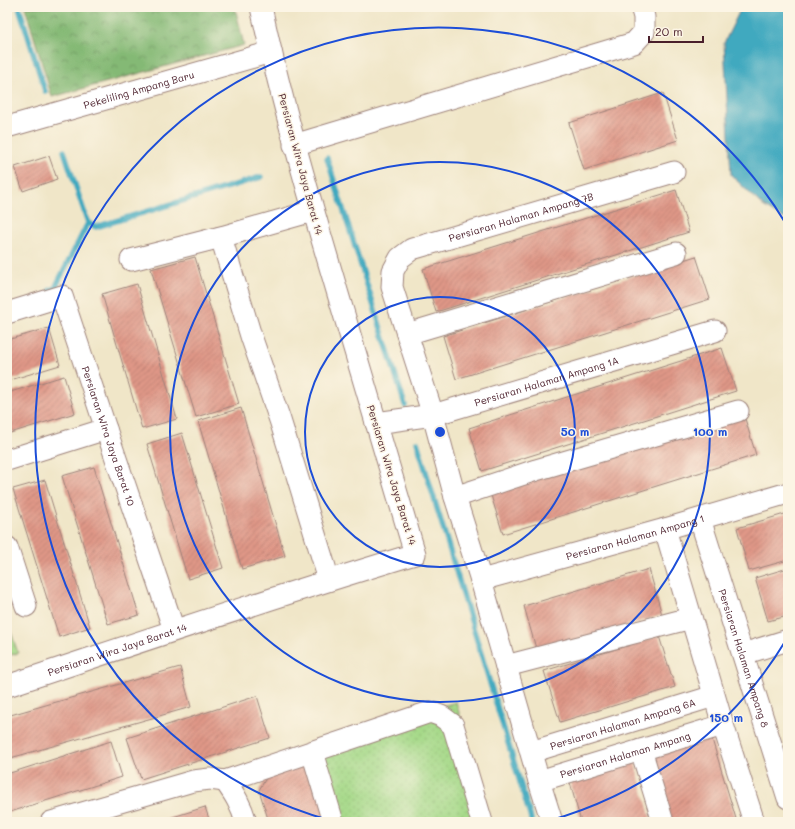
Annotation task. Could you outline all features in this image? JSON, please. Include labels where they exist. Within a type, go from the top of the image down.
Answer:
[{"type":"street","name":"Persiaran Wira Jaya Barat 14","points":[[7,686],[174,630],[415,554],[294,145],[261,7]]},
{"type":"street","points":[[294,145],[634,43],[644,32],[644,17],[641,7]]},
{"type":"street","name":"Pekeliling Ampang Baru","points":[[7,127],[271,52]]},
{"type":"street","name":"Persiaran Halaman Ampang 7B","points":[[408,334],[392,287],[393,272],[400,258],[412,249],[674,172]]},
{"type":"street","points":[[131,260],[313,211]]},
{"type":"street","points":[[221,237],[251,336],[280,420],[329,580]]},
{"type":"street","points":[[552,822],[455,497],[433,414],[408,334],[676,253]]},
{"type":"street","name":"Persiaran Wira Jaya Barat 10","points":[[7,313],[62,296],[174,630]]},
{"type":"street","name":"Persiaran Halaman Ampang 1A","points":[[376,424],[433,414],[715,331]]},
{"type":"street","points":[[455,497],[536,470],[738,411]]},
{"type":"street","points":[[7,460],[106,429]]},
{"type":"street","name":"Persiaran Halaman Ampang 1","points":[[481,580],[788,493]]},
{"type":"street","name":"Persiaran Halaman Ampang 8","points":[[700,519],[787,791]]},
{"type":"street","points":[[665,529],[714,696],[754,822]]},
{"type":"street","points":[[7,547],[26,606]]},
{"type":"street","points":[[506,666],[691,618]]},
{"type":"street","points":[[742,654],[788,640]]},
{"type":"street","name":"Persiaran Halaman Ampang 6A","points":[[531,752],[714,696]]},
{"type":"street","points":[[51,822],[193,781],[210,779],[225,781],[430,712],[441,716],[453,725],[482,822]]},
{"type":"street","name":"Persiaran Halaman Ampang","points":[[540,781],[723,725]]},
{"type":"street","points":[[641,750],[662,822]]},
{"type":"street","points":[[312,752],[333,822]]},
{"type":"street","points":[[225,781],[235,795],[242,809],[246,822]]},
{"type":"green space","points":[[25,7],[235,7],[244,45],[52,97]]},
{"type":"green space","points":[[7,620],[18,653],[7,656]]},
{"type":"green space","points":[[456,702],[489,822],[330,822],[309,747]]},
{"type":"water","points":[[788,7],[788,221],[763,206],[731,175],[724,43],[741,8]]},
{"type":"building","points":[[663,93],[678,140],[584,170],[569,123]]},
{"type":"building","points":[[49,156],[57,179],[23,191],[15,167]]},
{"type":"building","points":[[676,190],[689,232],[436,312],[423,269]]},
{"type":"building","points":[[696,256],[710,299],[456,379],[443,336]]},
{"type":"building","points":[[195,257],[239,404],[196,417],[151,269]]},
{"type":"building","points":[[137,284],[177,419],[142,429],[102,294]]},
{"type":"building","points":[[49,328],[60,365],[7,381],[7,340]]},
{"type":"building","points":[[722,348],[736,391],[482,471],[469,428]]},
{"type":"building","points":[[64,376],[75,413],[7,434],[7,393]]},
{"type":"building","points":[[241,408],[285,556],[242,569],[198,421]]},
{"type":"building","points":[[743,412],[756,455],[503,534],[490,492]]},
{"type":"building","points":[[182,433],[223,568],[188,579],[147,444]]},
{"type":"building","points":[[94,467],[139,615],[108,624],[62,476]]},
{"type":"building","points":[[45,480],[90,627],[59,637],[13,489]]},
{"type":"building","points":[[788,513],[788,560],[749,571],[737,528]]},
{"type":"building","points":[[788,568],[788,616],[768,621],[755,578]]},
{"type":"building","points":[[649,569],[662,615],[537,652],[524,606]]},
{"type":"building","points":[[659,636],[675,687],[560,722],[544,671]]},
{"type":"building","points":[[180,667],[191,707],[7,759],[7,716]]},
{"type":"building","points":[[257,696],[270,738],[141,779],[127,738]]},
{"type":"building","points":[[711,736],[737,822],[669,822],[649,755]]},
{"type":"building","points":[[111,741],[122,777],[7,813],[7,774]]},
{"type":"building","points":[[634,760],[652,822],[581,822],[569,779]]},
{"type":"building","points":[[312,762],[329,822],[269,822],[259,790],[268,775]]},
{"type":"building","points":[[205,807],[210,822],[157,822]]},
{"type":"waterway","points":[[19,7],[45,91]]},
{"type":"waterway","points":[[50,290],[55,288],[88,223],[64,151]]},
{"type":"waterway","points":[[327,158],[405,405]]},
{"type":"waterway","points":[[88,223],[96,227],[261,177]]},
{"type":"waterway","points":[[417,442],[532,822]]}]
